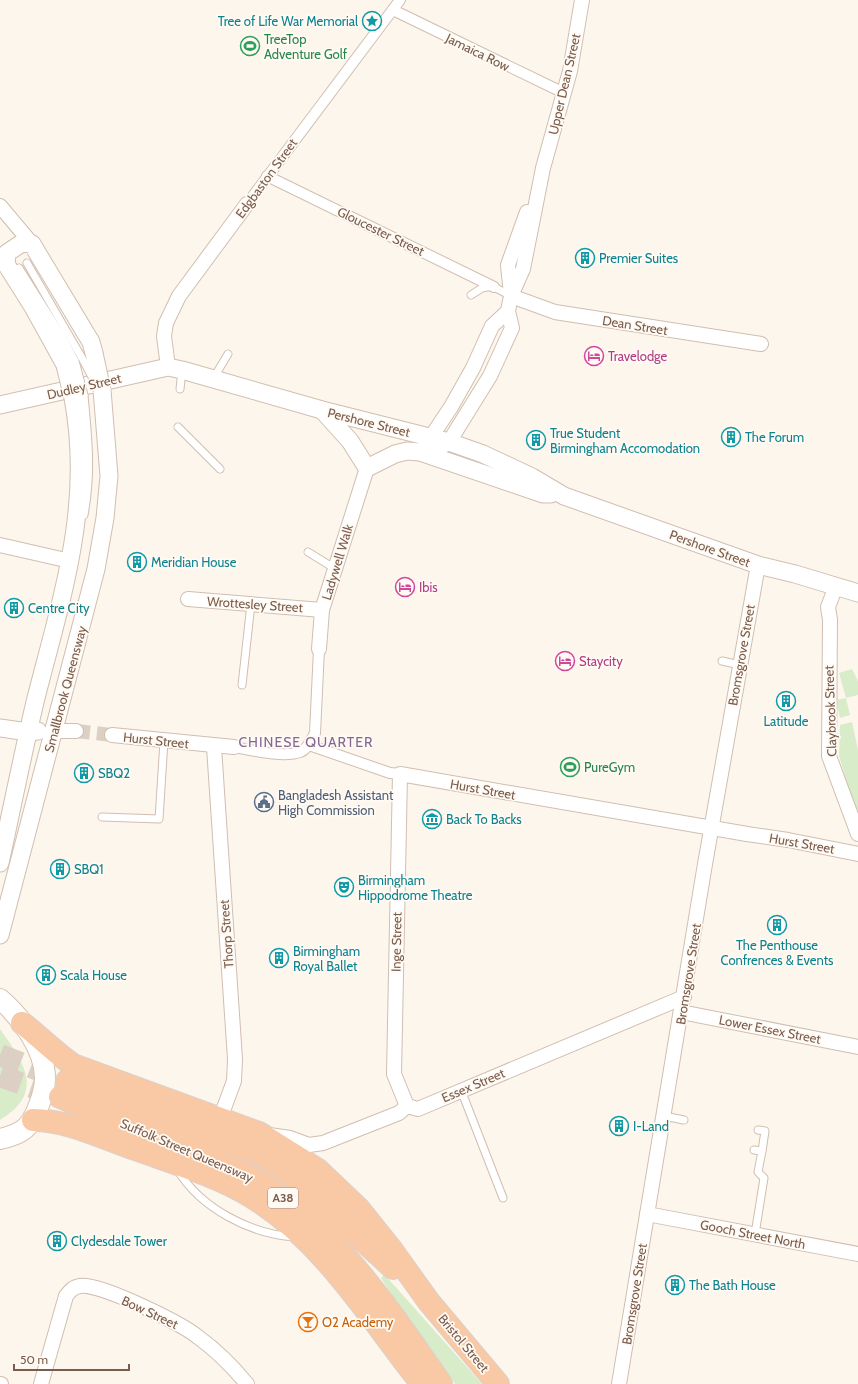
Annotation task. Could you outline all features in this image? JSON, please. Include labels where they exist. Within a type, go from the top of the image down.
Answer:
[{"type":"highway","points":[[22,1023],[36,1034],[56,1054],[73,1065],[259,1133],[318,1170],[359,1209],[391,1249],[429,1302]]},
{"type":"highway","name":"Suffolk Street Queensway","points":[[429,1302],[280,1166],[258,1153],[63,1089],[241,1171],[272,1189],[325,1233],[353,1264],[442,1384]]},
{"type":"highway","points":[[34,1120],[60,1123],[173,1162],[226,1182],[253,1198],[303,1238],[333,1268],[416,1382]]},
{"type":"highway","name":"Bristol Street","points":[[429,1302],[498,1384]]},
{"type":"main road","points":[[0,999],[22,1023],[32,1038],[43,1062],[46,1080],[34,1120],[8,1137],[0,1154]]},
{"type":"street","name":"Upper Dean Street","points":[[449,442],[468,414],[493,370],[512,328],[508,311],[511,296],[523,269],[543,168],[570,71],[582,0]]},
{"type":"street","name":"Jamaica Row","points":[[397,4],[564,93]]},
{"type":"street","name":"Edgbaston Street","points":[[175,368],[164,336],[166,323],[179,296],[267,176],[397,4]]},
{"type":"street","name":"Gloucester Street","points":[[267,176],[493,286]]},
{"type":"street","name":"Smallbrook Queensway","points":[[0,206],[32,244],[91,342],[88,356],[99,390],[106,426],[109,476],[106,518],[96,569],[0,935]]},
{"type":"street","points":[[8,262],[7,253],[22,243],[32,244]]},
{"type":"street","name":"Smallbrook Queensway","points":[[0,863],[28,732],[70,561],[78,516],[81,478],[78,396],[70,363],[33,307],[8,262]]},
{"type":"street","name":"Dean Street","points":[[511,296],[555,312],[761,344]]},
{"type":"street","points":[[420,452],[451,407],[473,368],[492,326],[508,311]]},
{"type":"street","name":"Dudley Street","points":[[0,405],[151,375],[175,368]]},
{"type":"street","name":"Pershore Street","points":[[175,368],[322,410],[431,436],[483,454],[532,477],[564,496],[758,565],[858,592]]},
{"type":"street","points":[[322,410],[350,440],[367,468],[395,454],[407,451],[420,452],[449,442]]},
{"type":"street","name":"Pershore Street","points":[[420,452],[543,494],[564,496]]},
{"type":"street","name":"Ladywell Walk","points":[[309,745],[315,733],[322,610],[334,568],[367,468]]},
{"type":"street","points":[[0,545],[70,561]]},
{"type":"street","name":"Bromsgrove Street","points":[[619,1384],[712,828],[758,565]]},
{"type":"street","name":"Claybrook Street","points":[[836,586],[828,607],[830,620],[829,756],[858,834]]},
{"type":"street","name":"Wrottesley Street","points":[[188,599],[322,610]]},
{"type":"street","points":[[0,728],[28,732],[76,731]]},
{"type":"street","name":"Hurst Street","points":[[112,735],[164,742],[234,747],[287,754],[300,752],[309,745],[388,773],[788,840],[858,854]]},
{"type":"street","name":"Thorp Street","points":[[214,746],[235,1059],[234,1081],[220,1119]]},
{"type":"street","name":"Inge Street","points":[[400,774],[394,1074],[407,1106]]},
{"type":"street","name":"Essex Street","points":[[407,1106],[418,1109],[461,1089],[684,997]]},
{"type":"street","name":"Lower Essex Street","points":[[681,1012],[858,1047]]},
{"type":"street","points":[[259,1133],[290,1138],[309,1145],[323,1143],[399,1113],[407,1106]]},
{"type":"street","name":"Gooch Street North","points":[[648,1214],[858,1254]]},
{"type":"street","name":"Bow Street","points":[[42,1384],[66,1296],[72,1289],[81,1286],[105,1292],[159,1313],[198,1336],[233,1367],[247,1384]]},
{"type":"lane","points":[[27,263],[88,356]]},
{"type":"lane","points":[[471,295],[482,288],[493,286],[511,296]]},
{"type":"lane","points":[[213,379],[228,354]]},
{"type":"lane","points":[[175,368],[180,389]]},
{"type":"lane","points":[[178,427],[220,468]]},
{"type":"lane","points":[[308,552],[334,568]]},
{"type":"lane","points":[[242,685],[251,604]]},
{"type":"lane","points":[[722,661],[740,664]]},
{"type":"lane","points":[[102,817],[159,819],[164,742]]},
{"type":"lane","points":[[461,1089],[503,1198]]},
{"type":"lane","points":[[664,1116],[684,1120]]},
{"type":"lane","points":[[755,1234],[764,1178],[758,1172],[765,1131],[758,1130]]},
{"type":"lane","points":[[754,1150],[762,1151]]},
{"type":"green space","points":[[852,669],[858,681],[858,695],[846,698],[839,673]]},
{"type":"green space","points":[[846,698],[850,715],[840,718],[836,700]]},
{"type":"green space","points":[[852,722],[858,750],[858,809],[855,808],[839,756],[840,725]]},
{"type":"green space","points":[[0,1029],[23,1065],[27,1088],[23,1099],[14,1109],[0,1120]]},
{"type":"green space","points":[[384,1274],[482,1384],[455,1384],[413,1329],[381,1278]]},
{"type":"tunnel","points":[[76,731],[112,735]]},
{"type":"tunnel","points":[[0,1055],[67,1081]]},
{"type":"tunnel","points":[[0,1076],[60,1097]]},
{"type":"place","name":"Tree of Life War Memorial","points":[[372,21]]},
{"type":"place","name":"TreeTop Adventure Golf","points":[[250,46]]},
{"type":"place","name":"Premier Suites","points":[[585,258]]},
{"type":"place","name":"Travelodge","points":[[594,356]]},
{"type":"place","name":"The Forum","points":[[731,437]]},
{"type":"place","name":"True Student Birmingham Accomodation","points":[[536,440]]},
{"type":"place","name":"Meridian House","points":[[137,562]]},
{"type":"place","name":"Ibis","points":[[405,587]]},
{"type":"place","name":"Centre City","points":[[14,608]]},
{"type":"place","name":"Staycity","points":[[565,661]]},
{"type":"place","name":"Latitude","points":[[786,701]]},
{"type":"place","name":"PureGym","points":[[570,767]]},
{"type":"place","name":"SBQ2","points":[[84,773]]},
{"type":"place","name":"Bangladesh Assistant High Commission","points":[[264,802]]},
{"type":"place","name":"Back To Backs","points":[[432,819]]},
{"type":"place","name":"SBQ1","points":[[60,869]]},
{"type":"place","name":"Birmingham Hippodrome Theatre","points":[[344,887]]},
{"type":"place","name":"The Penthouse Confrences & Events","points":[[777,925]]},
{"type":"place","name":"Birmingham Royal Ballet","points":[[279,958]]},
{"type":"place","name":"Scala House","points":[[46,975]]},
{"type":"place","name":"I-Land","points":[[619,1126]]},
{"type":"place","name":"Clydesdale Tower","points":[[57,1241]]},
{"type":"place","name":"The Bath House","points":[[675,1285]]},
{"type":"place","name":"O2 Academy","points":[[308,1322]]},
{"type":"district","name":"CHINESE QUARTER","points":[[306,742]]}]
